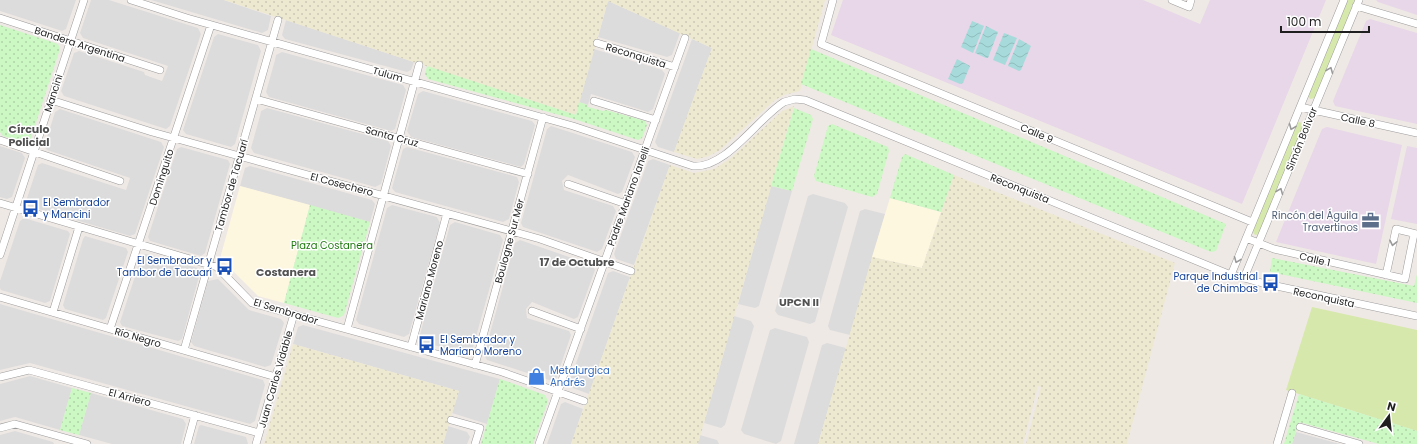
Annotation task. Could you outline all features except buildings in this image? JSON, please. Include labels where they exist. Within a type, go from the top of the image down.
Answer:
[{"type":"street","name":"Mancini","points":[[0,255],[84,0]]},
{"type":"street","name":"Tulum","points":[[131,0],[211,25],[543,117],[645,150]]},
{"type":"street","name":"Calle 9","points":[[834,0],[821,44],[1252,222]]},
{"type":"street","points":[[1172,0],[1189,7],[1192,0]]},
{"type":"street","name":"Simón Bolivar","points":[[1231,274],[1344,0]]},
{"type":"street","points":[[1358,3],[1417,24]]},
{"type":"street","name":"Simón Bolivar","points":[[1244,278],[1358,3]]},
{"type":"street","name":"Bandera Argentina","points":[[0,18],[160,70]]},
{"type":"street","name":"Tambor de Tacuarí","points":[[184,350],[278,20]]},
{"type":"street","name":"Dominguito","points":[[110,329],[211,25]]},
{"type":"street","name":"Padre Mariano Ianelli","points":[[539,444],[686,38]]},
{"type":"street","name":"Reconquista","points":[[597,43],[675,67]]},
{"type":"street","points":[[347,329],[419,65]]},
{"type":"street","name":"Santa Cruz","points":[[256,99],[528,174]]},
{"type":"street","name":"Reconquista","points":[[645,150],[697,167],[707,165],[732,149],[780,104],[791,99],[805,100],[1231,274],[1417,316]]},
{"type":"street","name":"El Cosechero","points":[[51,100],[174,138],[512,231],[631,271]]},
{"type":"street","points":[[594,101],[656,120]]},
{"type":"street","name":"Calle 8","points":[[1300,107],[1417,133]]},
{"type":"street","name":"Boulogne Sur Mer","points":[[475,365],[543,117]]},
{"type":"street","points":[[0,140],[120,181]]},
{"type":"street","points":[[568,184],[626,204]]},
{"type":"street","name":"El Sembrador","points":[[0,203],[217,267],[252,303],[475,365],[584,401]]},
{"type":"street","name":"Mariano Moreno","points":[[411,347],[447,213]]},
{"type":"street","points":[[54,312],[79,227]]},
{"type":"street","name":"Calle 1","points":[[1246,238],[1274,249],[1386,275],[1405,279],[1416,234],[1396,229],[1386,275]]},
{"type":"street","name":"Río Negro","points":[[0,297],[276,377]]},
{"type":"street","points":[[532,311],[581,328]]},
{"type":"street","name":"Juan Carlos Vidable","points":[[256,444],[294,314]]},
{"type":"street","name":"El Arriero","points":[[0,377],[29,370],[259,433]]},
{"type":"street","points":[[1276,444],[1292,393]]},
{"type":"street","points":[[187,444],[194,415]]},
{"type":"street","points":[[451,420],[480,428],[475,444]]},
{"type":"street","points":[[0,428],[15,424],[63,441],[87,444]]},
{"type":"street","points":[[1300,427],[1359,444]]},
{"type":"shaded area","points":[[0,0],[76,0],[66,29],[62,31],[0,11]]},
{"type":"shaded area","points":[[91,0],[109,0],[198,28],[201,34],[170,126],[166,129],[64,96],[61,91],[74,53],[79,51],[144,72],[145,75],[162,81],[168,66],[83,38],[80,33]]},
{"type":"shaded area","points":[[151,0],[224,0],[271,16],[268,30],[262,33]]},
{"type":"shaded area","points":[[224,0],[825,0],[800,91],[784,95],[775,100],[720,150],[709,156],[697,159],[674,152],[712,48],[608,1],[576,115]]},
{"type":"shaded area","points":[[843,0],[1143,0],[1200,24],[1210,0],[1326,0],[1242,204],[831,35]]},
{"type":"shaded area","points":[[1376,0],[1417,0],[1417,15],[1378,2]]},
{"type":"shaded area","points":[[608,1],[680,33],[672,55],[667,57],[598,37]]},
{"type":"shaded area","points":[[1370,19],[1417,33],[1417,124],[1335,106],[1333,101],[1366,21]]},
{"type":"shaded area","points":[[286,20],[414,62],[411,70],[407,72],[285,39],[282,35]]},
{"type":"shaded area","points":[[218,34],[258,45],[261,51],[235,144],[231,147],[186,134],[183,130],[214,37]]},
{"type":"shaded area","points":[[692,39],[712,48],[674,152],[658,147],[655,142]]},
{"type":"shaded area","points":[[594,49],[662,70],[665,74],[653,109],[648,112],[591,94],[588,105],[579,102]]},
{"type":"shaded area","points":[[282,52],[403,85],[406,90],[395,129],[391,131],[269,97],[266,92],[276,55]]},
{"type":"shaded area","points":[[423,91],[532,121],[535,125],[524,164],[521,167],[411,137],[407,131],[418,94]]},
{"type":"shaded area","points":[[794,106],[698,444],[571,444],[670,165],[694,173],[714,169],[731,158],[782,111]]},
{"type":"shaded area","points":[[267,108],[388,141],[391,146],[381,184],[375,187],[254,153],[251,148],[261,111]]},
{"type":"shaded area","points":[[60,109],[161,142],[164,147],[135,234],[130,236],[28,206],[26,201],[38,165],[42,163],[126,190],[130,178],[47,150],[44,146],[55,112]]},
{"type":"shaded area","points":[[551,126],[632,152],[635,157],[622,192],[618,194],[568,175],[562,181],[564,190],[613,206],[616,211],[602,249],[597,252],[523,227],[521,223],[547,129]]},
{"type":"shaded area","name":"Rincón del Águila Travertinos","points":[[1327,127],[1402,145],[1376,264],[1276,242],[1322,129]]},
{"type":"shaded area","points":[[0,146],[22,153],[25,158],[12,197],[7,199],[0,197]]},
{"type":"shaded area","points":[[1407,146],[1417,148],[1417,224],[1391,219]]},
{"type":"shaded area","points":[[181,147],[228,160],[230,164],[205,253],[201,256],[150,241],[148,237],[177,149]]},
{"type":"shaded area","points":[[407,147],[517,177],[519,182],[509,219],[503,222],[395,192],[392,188],[403,149]]},
{"type":"shaded area","points":[[653,159],[670,165],[634,265],[616,259],[614,254],[648,161]]},
{"type":"shaded area","points":[[250,166],[372,200],[375,204],[370,222],[240,186],[245,168]]},
{"type":"shaded area","points":[[954,175],[1175,263],[1127,444],[1026,444],[1041,387],[1038,386],[1023,444],[818,444],[872,257],[922,268]]},
{"type":"shaded area","points":[[240,186],[310,205],[284,303],[258,296],[222,260],[221,255]]},
{"type":"shaded area","points":[[771,186],[792,191],[759,306],[755,308],[738,304]]},
{"type":"shaded area","points":[[813,194],[845,203],[848,207],[815,322],[810,324],[778,315],[775,311],[808,196]]},
{"type":"shaded area","points":[[890,198],[941,212],[922,268],[872,257]]},
{"type":"shaded area","points":[[392,205],[437,217],[440,223],[409,334],[404,337],[359,324],[356,320],[387,208]]},
{"type":"shaded area","points":[[865,209],[885,214],[850,335],[830,330],[828,326],[860,211]]},
{"type":"shaded area","points":[[24,218],[68,231],[70,234],[50,301],[45,303],[1,290],[0,288],[0,281],[20,221]]},
{"type":"shaded area","points":[[455,222],[500,235],[503,240],[472,351],[468,354],[422,342],[419,338],[450,225]]},
{"type":"shaded area","points":[[85,236],[126,248],[128,252],[106,318],[103,320],[65,309],[63,305]]},
{"type":"shaded area","points":[[520,240],[592,265],[595,270],[578,317],[574,319],[532,302],[526,309],[527,318],[569,331],[571,335],[556,379],[552,381],[487,360],[484,355],[515,243]]},
{"type":"shaded area","points":[[146,254],[198,268],[200,273],[182,339],[178,341],[122,326],[120,322],[142,255]]},
{"type":"shaded area","points":[[613,271],[630,277],[589,394],[570,387],[569,383],[608,273]]},
{"type":"shaded area","points":[[218,279],[249,310],[281,319],[284,323],[271,365],[265,367],[194,346],[191,342],[208,281]]},
{"type":"shaded area","points":[[0,304],[263,380],[265,385],[255,421],[250,424],[30,363],[0,370]]},
{"type":"shaded area","points":[[734,316],[751,321],[754,326],[725,425],[721,428],[704,423]]},
{"type":"shaded area","points":[[303,325],[500,379],[487,424],[452,413],[459,391],[293,344],[298,327]]},
{"type":"shaded area","points":[[775,328],[807,337],[809,342],[781,441],[776,444],[744,434],[741,430],[770,330]]},
{"type":"shaded area","points":[[827,343],[846,348],[818,444],[794,444],[822,345]]},
{"type":"shaded area","points":[[293,344],[459,391],[443,444],[264,444]]},
{"type":"shaded area","points":[[30,376],[72,388],[60,430],[15,417],[0,421],[0,384]]},
{"type":"shaded area","points":[[91,393],[183,419],[186,424],[181,444],[112,444],[79,435]]},
{"type":"shaded area","points":[[565,402],[583,409],[571,444],[547,444],[561,404]]},
{"type":"shaded area","points":[[201,425],[246,437],[248,444],[194,444],[199,426]]},
{"type":"shaded area","points":[[448,426],[467,432],[470,437],[467,444],[443,444]]},
{"type":"shaded area","points":[[15,431],[53,442],[54,444],[0,444],[0,435]]},
{"type":"shaded area","points":[[1296,432],[1340,444],[1292,444]]},
{"type":"shaded area","points":[[700,435],[717,440],[719,444],[698,444]]},
{"type":"green space","points":[[1346,0],[1356,0],[1315,98],[1310,99],[1307,95]]},
{"type":"green space","points":[[0,25],[58,44],[60,49],[30,141],[25,143],[3,136],[0,132]]},
{"type":"green space","points":[[811,49],[1226,224],[1216,251],[1211,252],[801,84]]},
{"type":"green space","points":[[427,66],[576,115],[579,102],[588,105],[588,107],[603,111],[606,110],[645,121],[647,125],[642,138],[638,140],[574,119],[428,79],[425,74]]},
{"type":"green space","points":[[794,108],[811,115],[813,119],[792,191],[771,186]]},
{"type":"green space","points":[[1300,122],[1304,126],[1260,234],[1255,235],[1252,231],[1296,123]]},
{"type":"green space","points":[[832,124],[888,147],[889,151],[877,194],[872,197],[816,181],[814,176],[828,126]]},
{"type":"green space","points":[[905,154],[954,175],[941,212],[890,198],[902,157]]},
{"type":"green space","name":"Plaza Costanera","points":[[310,205],[370,222],[344,315],[338,318],[284,303]]},
{"type":"green space","points":[[1272,258],[1414,286],[1417,274],[1417,303],[1270,272]]},
{"type":"green space","points":[[1312,307],[1417,330],[1417,431],[1286,390]]},
{"type":"green space","points":[[500,379],[545,395],[548,401],[533,444],[481,444]]},
{"type":"green space","points":[[72,388],[91,393],[79,435],[60,430]]},
{"type":"green space","points":[[1299,394],[1417,431],[1417,444],[1379,444],[1299,422],[1292,444],[1284,444]]},
{"type":"water","points":[[972,21],[984,26],[973,53],[961,47]]},
{"type":"water","points":[[986,26],[998,32],[988,58],[975,53]]},
{"type":"water","points":[[1004,33],[1017,38],[1005,65],[993,60]]},
{"type":"water","points":[[1019,39],[1031,46],[1021,70],[1019,71],[1008,66]]},
{"type":"water","points":[[957,59],[970,66],[963,83],[960,84],[948,79]]},
{"type":"place","name":"El Sembrador y Mancini","points":[[30,208]]},
{"type":"place","name":"Rincón del Águila Travertinos","points":[[1371,221]]},
{"type":"place","name":"El Sembrador y Tambor de Tacuarí","points":[[225,266]]},
{"type":"place","name":"Parque Industrial de Chimbas","points":[[1271,282]]},
{"type":"place","name":"El Sembrador y Mariano Moreno","points":[[427,345]]},
{"type":"place","name":"Metalurgica Andrés","points":[[537,376]]},
{"type":"district","name":"Círculo Policial","points":[[29,135]]},
{"type":"district","name":"17 de Octubre","points":[[577,262]]},
{"type":"district","name":"Costanera","points":[[286,272]]},
{"type":"district","name":"UPCN II","points":[[799,302]]}]
